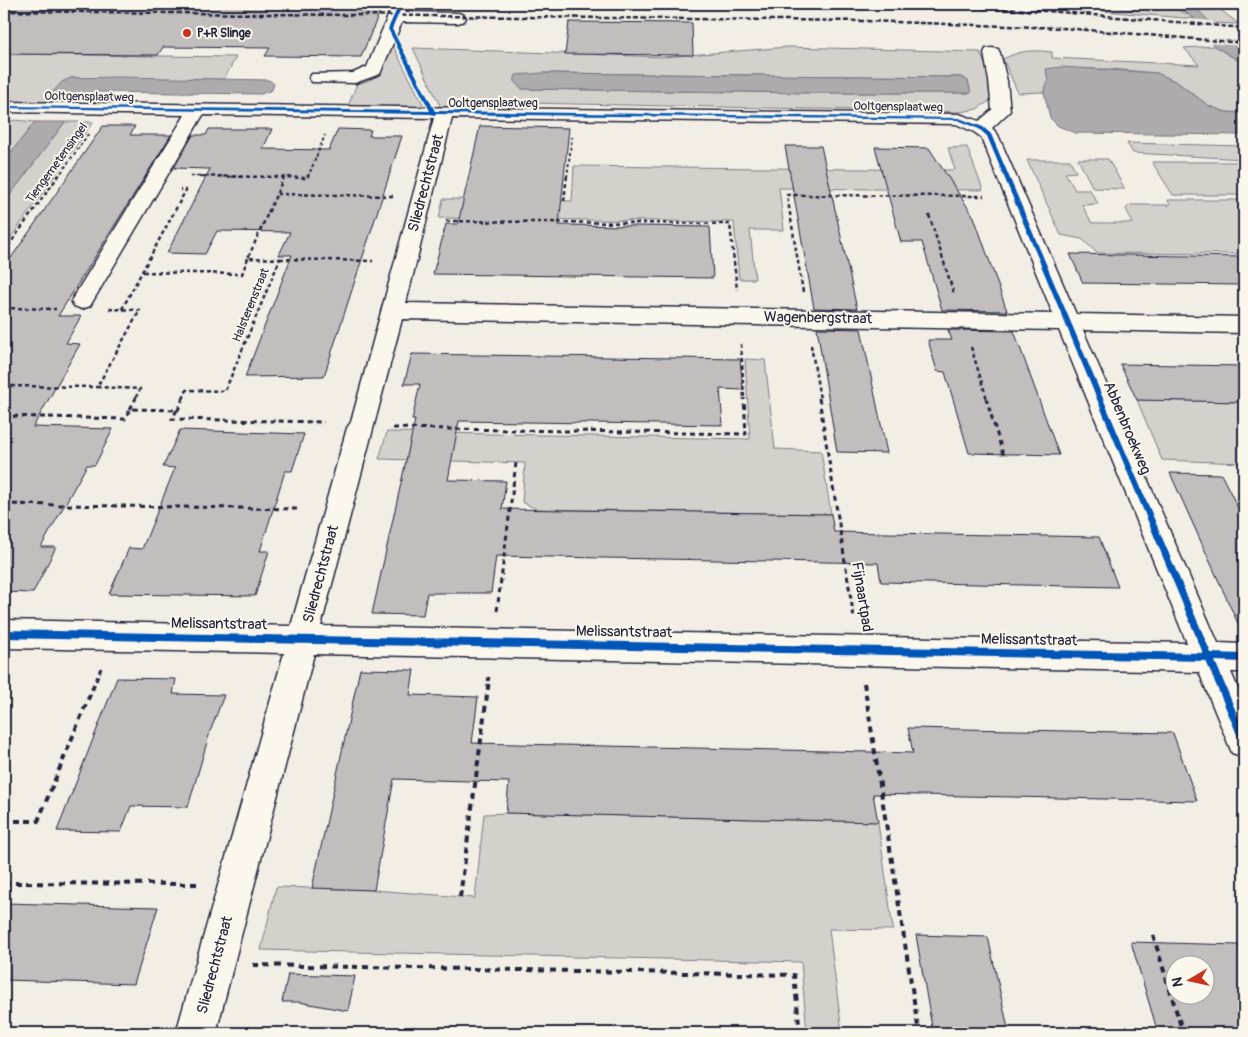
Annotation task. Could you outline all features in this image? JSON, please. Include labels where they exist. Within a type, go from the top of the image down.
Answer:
[{"type":"street","points":[[318,78],[356,78],[374,70],[398,10],[458,18]]},
{"type":"street","points":[[981,128],[1001,111],[998,81],[992,53]]},
{"type":"street","name":"Ooltgensplaatweg","points":[[4,107],[440,114],[959,119],[981,128]]},
{"type":"street","points":[[82,301],[197,110]]},
{"type":"street","name":"Sliedrechtstraat","points":[[196,1033],[360,428],[363,423],[440,114]]},
{"type":"street","name":"Abbenbroekweg","points":[[981,128],[989,135],[1244,741]]},
{"type":"street","name":"Wagenbergstraat","points":[[391,311],[1244,324]]},
{"type":"street","name":"Melissantstraat","points":[[4,634],[1244,658]]},
{"type":"path","points":[[153,183],[284,177],[307,178],[335,111]]},
{"type":"path","points":[[564,201],[575,114]]},
{"type":"path","points":[[122,309],[186,190],[153,183]]},
{"type":"path","points":[[277,194],[393,196]]},
{"type":"path","points":[[143,272],[242,274],[248,258]]},
{"type":"path","points":[[280,259],[373,261]]},
{"type":"path","points":[[4,308],[59,309]]},
{"type":"path","points":[[97,387],[140,310],[104,309]]},
{"type":"path","points":[[4,386],[140,389],[125,419],[4,416]]},
{"type":"path","points":[[130,409],[178,410]]},
{"type":"path","points":[[178,410],[172,419],[324,422]]},
{"type":"path","points":[[460,897],[516,463]]},
{"type":"path","points":[[4,504],[298,509]]},
{"type":"path","points":[[4,821],[38,821],[115,636]]},
{"type":"path","points":[[4,883],[237,884]]},
{"type":"path","points":[[1153,935],[1183,1033]]},
{"type":"path","points":[[215,964],[794,975],[800,1033]]},
{"type":"shaded area","points":[[1100,4],[1149,4],[1173,9],[1195,19],[1103,11]]},
{"type":"shaded area","points":[[1148,4],[1191,4],[1236,48],[1244,53],[1244,64],[1214,46],[1195,19],[1183,10],[1171,6]]},
{"type":"shaded area","points":[[1191,4],[1213,4],[1239,24],[1211,23]]},
{"type":"shaded area","points":[[390,46],[393,46],[423,104],[421,107],[347,108],[357,84],[372,79],[383,67]]},
{"type":"shaded area","points":[[1214,46],[1244,64],[1244,113],[1226,112],[1209,106],[1177,82],[1157,73],[1110,69],[1047,69],[1048,81],[1044,92],[1018,93],[1003,59],[1021,52],[1038,51],[1052,52],[1052,58],[1199,65],[1184,48]]},
{"type":"shaded area","points":[[788,47],[980,52],[988,72],[991,100],[977,109],[960,112],[478,102],[476,107],[441,108],[413,48],[663,57]],"holes":[[[543,73],[961,77],[968,81],[971,93],[523,89]]]},
{"type":"shaded area","points":[[4,54],[236,57],[224,79],[71,78],[62,82],[44,104],[4,104]]},
{"type":"shaded area","points":[[1061,67],[1157,73],[1177,82],[1209,106],[1226,112],[1244,113],[1244,135],[1076,133],[1058,126],[1050,118],[1044,92],[1048,81],[1046,69]]},
{"type":"shaded area","points":[[543,73],[961,77],[968,81],[971,93],[522,89],[514,82],[516,75]]},
{"type":"shaded area","points":[[71,78],[269,80],[274,84],[272,90],[261,94],[98,92],[83,98],[48,97],[62,82]]},
{"type":"shaded area","points":[[14,120],[35,122],[4,161],[4,124]]},
{"type":"shaded area","points":[[35,122],[65,122],[4,203],[4,161]]},
{"type":"shaded area","points":[[65,122],[93,122],[4,247],[4,203]]},
{"type":"shaded area","points":[[1127,143],[1244,146],[1244,159],[1133,153]]},
{"type":"shaded area","points":[[967,147],[983,190],[779,188],[784,230],[750,230],[755,279],[739,279],[734,222],[439,218],[443,199],[572,201],[574,166],[955,170],[948,148]]},
{"type":"shaded area","points":[[1078,159],[1108,159],[1125,189],[1093,188]]},
{"type":"shaded area","points":[[1027,160],[1070,160],[1076,172],[1065,173],[1075,190],[1090,190],[1098,204],[1082,205],[1092,223],[1133,223],[1126,209],[1130,205],[1170,205],[1168,200],[1244,200],[1244,254],[1097,253],[1082,239],[1061,235]]},
{"type":"shaded area","points":[[1152,162],[1244,162],[1244,195],[1173,195]]},
{"type":"shaded area","points":[[745,359],[765,360],[775,449],[821,451],[831,514],[536,509],[522,502],[525,463],[379,459],[387,432],[750,439]]},
{"type":"shaded area","points":[[1137,400],[1244,402],[1244,463],[1162,460]]},
{"type":"shaded area","points":[[484,814],[878,822],[893,930],[829,929],[842,1033],[807,1033],[801,962],[261,950],[276,887],[374,890],[475,898]]},
{"type":"pier","points":[[1190,19],[1212,21],[1228,39],[1239,46],[1209,43]]},
{"type":"building","name":"P+R Slinge","points":[[4,4],[383,4],[361,57],[265,56],[270,48],[163,47],[158,55],[4,54]]},
{"type":"building","points":[[569,22],[692,23],[693,55],[565,54]]},
{"type":"building","points":[[103,126],[135,126],[130,135],[171,135],[58,316],[81,316],[66,343],[80,344],[33,427],[113,429],[95,465],[87,465],[41,547],[56,547],[33,593],[4,592],[4,268]]},
{"type":"building","points":[[480,126],[569,128],[559,225],[710,227],[713,278],[433,274],[446,224],[458,224]]},
{"type":"building","points":[[209,129],[272,129],[263,149],[329,150],[338,129],[371,130],[369,136],[402,136],[324,376],[245,377],[292,255],[279,255],[290,232],[217,231],[205,254],[167,253],[210,169],[174,168],[193,135],[206,135]]},
{"type":"building","points":[[785,146],[821,146],[857,309],[814,308]]},
{"type":"building","points":[[875,147],[929,148],[974,217],[1007,311],[942,310],[922,242],[901,242]]},
{"type":"building","points":[[1070,254],[1244,257],[1244,285],[1083,283]]},
{"type":"building","points":[[817,328],[861,329],[887,453],[837,452]]},
{"type":"building","points":[[948,330],[1014,331],[1059,455],[969,453],[945,372],[937,371],[928,340],[952,340]]},
{"type":"building","points":[[412,354],[740,359],[743,390],[720,389],[723,425],[459,421],[448,480],[506,481],[502,509],[831,514],[834,532],[1099,537],[1118,587],[881,582],[878,563],[496,556],[491,593],[427,593],[423,615],[372,614],[415,420],[412,420],[420,384],[404,384]]},
{"type":"building","points":[[1120,364],[1244,366],[1244,402],[1137,400]]},
{"type":"building","points":[[180,430],[304,434],[292,471],[285,471],[260,551],[269,551],[255,596],[109,594],[129,548],[142,549],[175,468],[163,467]]},
{"type":"building","points":[[1170,473],[1221,474],[1244,520],[1244,637]]},
{"type":"building","points":[[360,669],[414,670],[410,695],[478,697],[472,743],[913,753],[908,728],[1173,733],[1197,801],[873,794],[878,822],[506,813],[509,782],[394,779],[374,890],[312,888]]},
{"type":"building","points":[[117,678],[176,679],[173,694],[224,695],[210,732],[188,807],[131,806],[121,832],[57,831]]},
{"type":"building","points":[[4,903],[158,907],[134,984],[4,980]]},
{"type":"building","points":[[916,935],[988,937],[1009,1033],[933,1033]]},
{"type":"building","points":[[1131,942],[1238,945],[1244,957],[1244,1033],[1158,1033]]},
{"type":"building","points":[[288,974],[355,976],[348,1011],[299,1002],[282,1002]]},
{"type":"railway","points":[[869,4],[1048,11],[1244,28]]},
{"type":"railway","points":[[4,11],[865,21],[1063,28],[1244,43]]},
{"type":"cycle path","points":[[401,4],[390,29],[434,114]]},
{"type":"cycle path","points":[[4,107],[959,119],[981,128],[989,135],[1244,741]]},
{"type":"cycle path","points":[[4,634],[1244,658]]},
{"type":"place","name":"P+R Slinge","points":[[187,33]]}]
